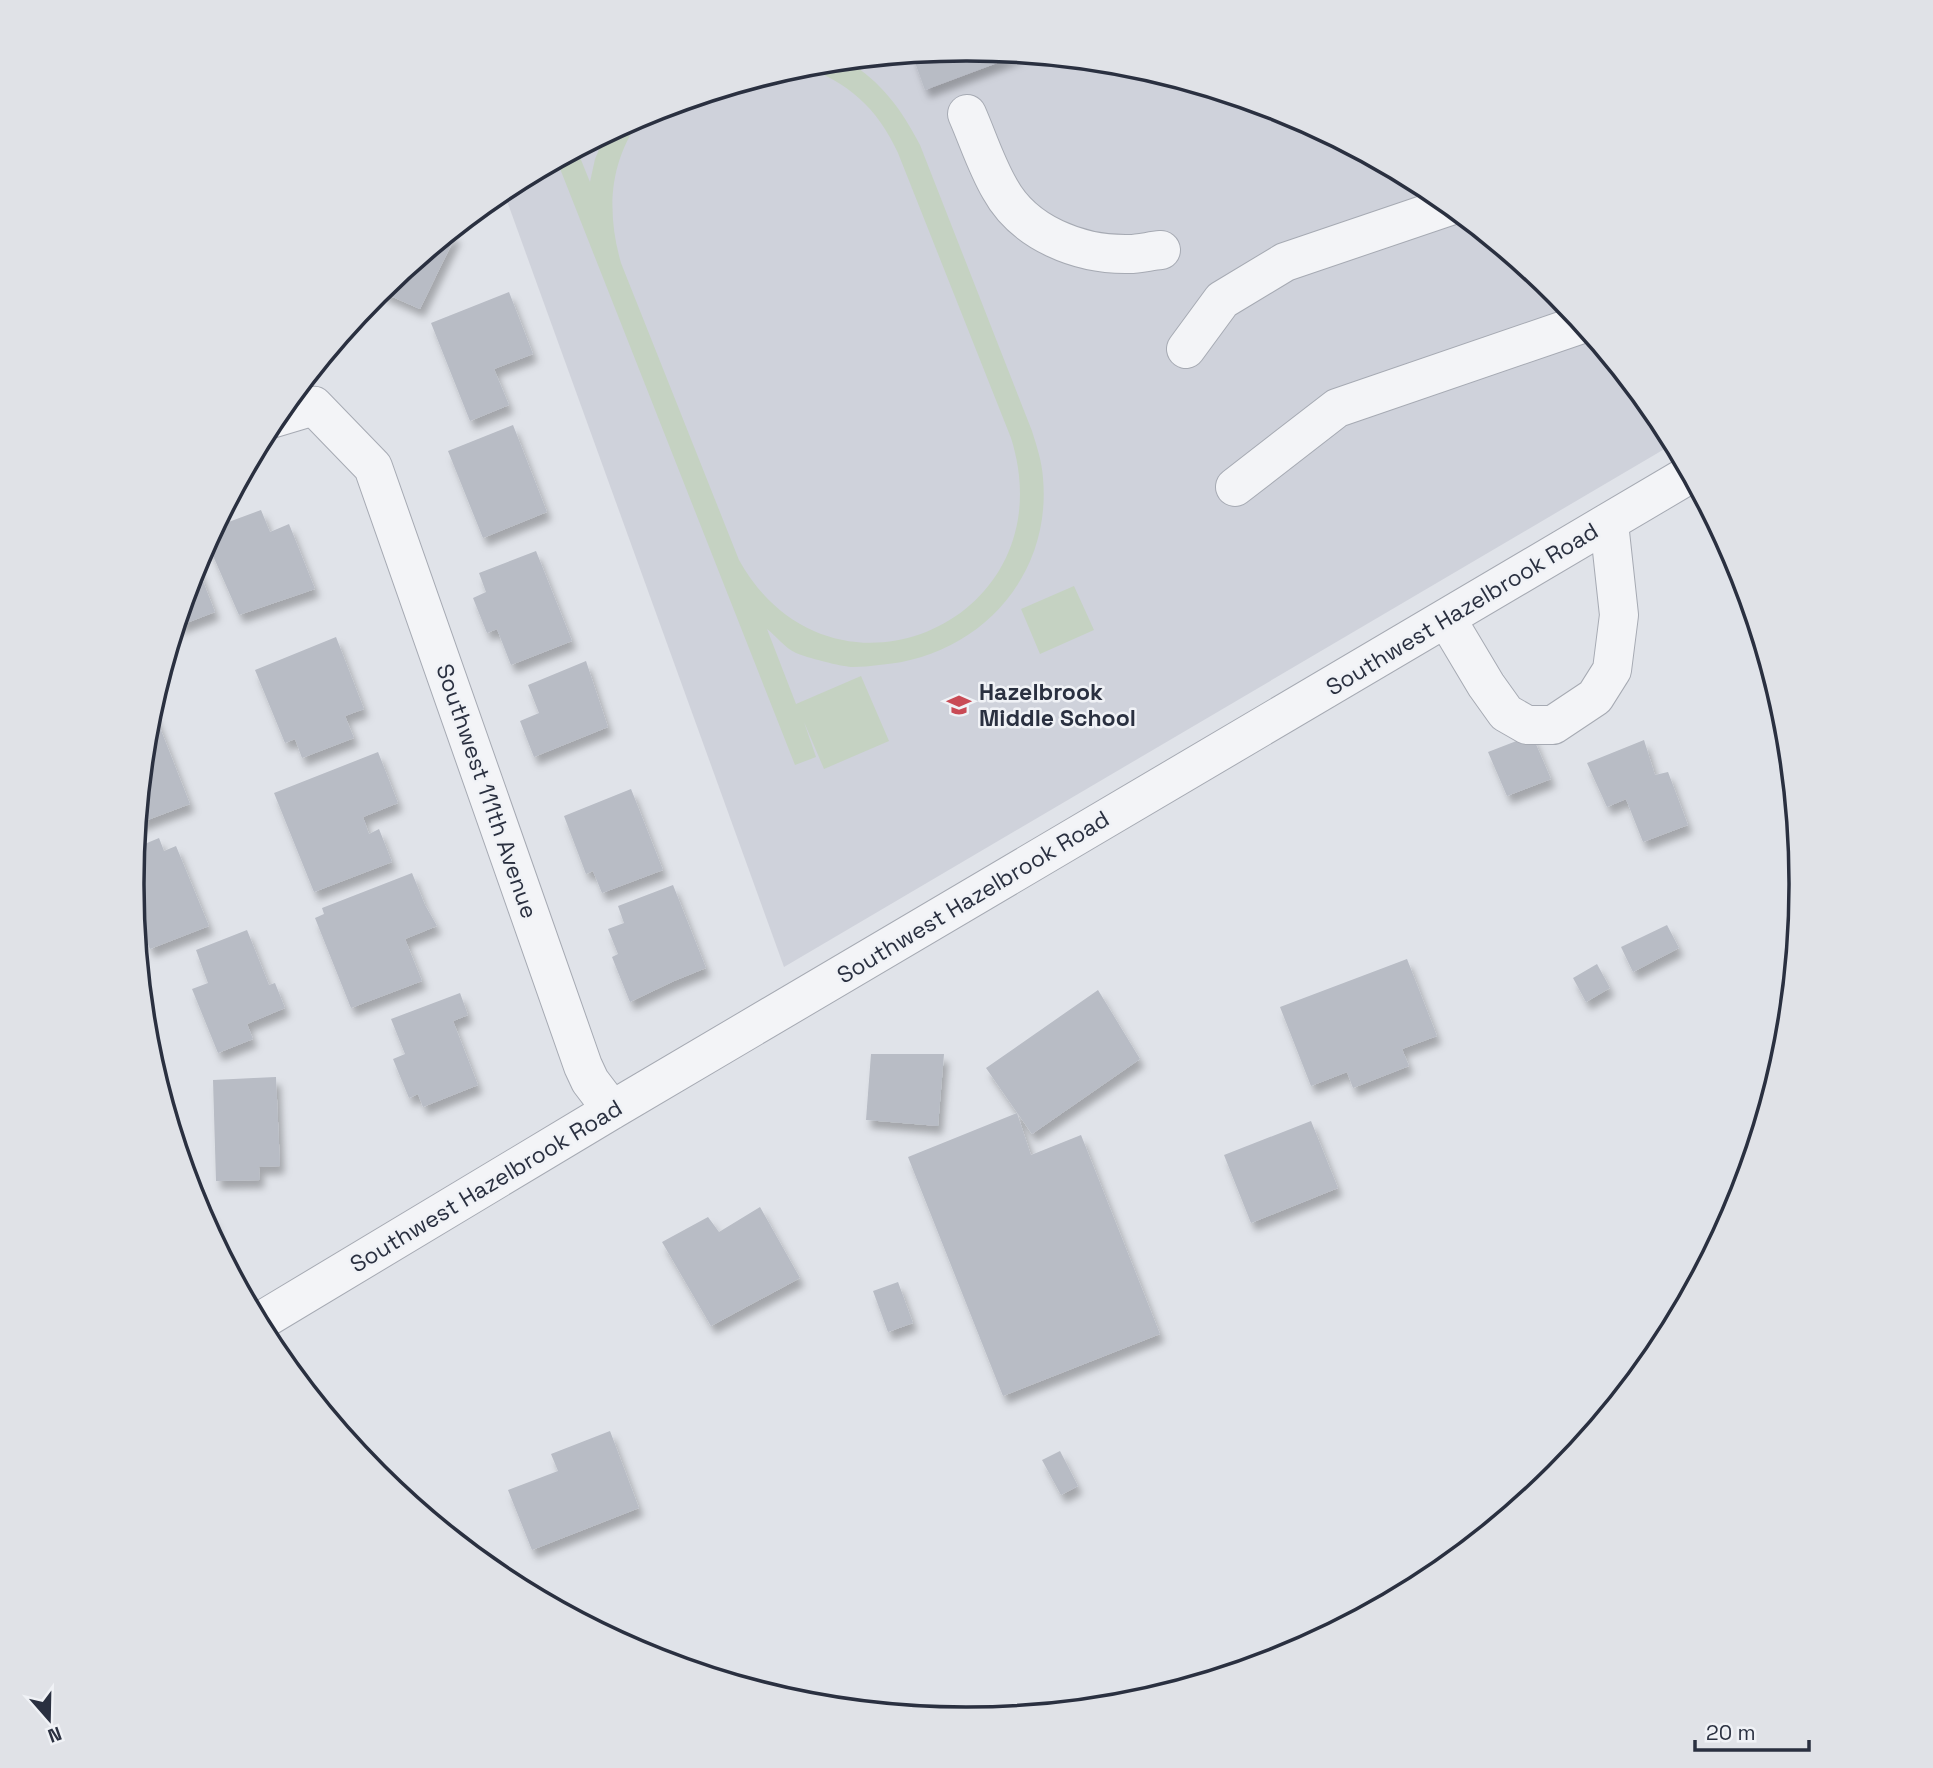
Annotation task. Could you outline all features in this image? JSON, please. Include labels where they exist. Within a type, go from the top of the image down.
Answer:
[{"type":"street","points":[[967,114],[1000,190],[1026,220],[1041,232],[1091,251],[1128,254],[1161,250]]},
{"type":"street","points":[[1186,349],[1222,300],[1285,262],[1438,210]]},
{"type":"street","points":[[1235,487],[1337,408],[1571,327]]},
{"type":"street","name":"Southwest 111th Avenue","points":[[293,412],[314,406],[373,467],[583,1066],[590,1081],[612,1110]]},
{"type":"street","name":"Southwest Hazelbrook Road","points":[[267,1317],[1682,479]]},
{"type":"street","points":[[1446,618],[1506,713],[1527,725],[1553,725],[1595,697],[1612,670],[1619,615],[1609,523]]},
{"type":"shaded area","name":"Hazelbrook Middle School","points":[[967,61],[1020,63],[1074,68],[1179,89],[1231,105],[1330,146],[1378,171],[1467,231],[1509,265],[1585,342],[1619,383],[1664,449],[784,967],[507,201],[555,171],[652,124],[702,105],[754,89],[859,68]]},
{"type":"green space","points":[[859,69],[890,97],[920,145],[1032,431],[1043,478],[1043,514],[1035,548],[1021,579],[1001,606],[976,629],[947,647],[915,659],[848,667],[796,653],[767,629],[796,704],[861,676],[889,741],[824,769],[804,722],[816,757],[795,765],[560,168],[580,158],[590,182],[600,148],[631,133],[617,167],[612,205],[621,263],[739,560],[779,610],[828,636],[881,642],[931,630],[975,601],[1006,558],[1020,503],[1011,438],[898,153],[871,110],[822,74]]},
{"type":"green space","points":[[1074,586],[1094,630],[1040,654],[1021,609]]},
{"type":"building","points":[[999,62],[925,90],[915,63]]},
{"type":"building","points":[[453,242],[420,309],[391,296]]},
{"type":"building","points":[[509,292],[533,354],[494,369],[509,405],[470,421],[431,323]]},
{"type":"building","points":[[513,425],[547,512],[483,538],[448,451]]},
{"type":"building","points":[[261,510],[270,532],[289,524],[315,589],[239,615],[213,555],[228,522]]},
{"type":"building","points":[[536,551],[572,641],[511,665],[497,629],[487,633],[473,598],[486,592],[479,573]]},
{"type":"building","points":[[202,579],[215,612],[186,623]]},
{"type":"building","points":[[336,637],[364,709],[345,716],[354,738],[302,758],[295,739],[285,743],[255,670]]},
{"type":"building","points":[[586,661],[608,727],[534,757],[520,721],[539,713],[528,685]]},
{"type":"building","points":[[159,726],[190,804],[147,820]]},
{"type":"building","points":[[1532,735],[1551,779],[1507,796],[1488,752]]},
{"type":"building","points":[[1644,740],[1655,775],[1668,772],[1688,825],[1643,842],[1626,799],[1607,807],[1587,763]]},
{"type":"building","points":[[378,752],[398,803],[363,817],[369,834],[379,829],[392,862],[314,892],[274,793]]},
{"type":"building","points":[[631,789],[663,870],[602,893],[593,871],[586,874],[564,816]]},
{"type":"building","points":[[159,838],[164,851],[176,846],[209,926],[150,949],[146,938],[145,844]]},
{"type":"building","points":[[412,873],[437,926],[405,939],[422,981],[351,1008],[315,918],[324,914],[322,908]]},
{"type":"building","points":[[673,885],[706,968],[630,1002],[612,957],[618,954],[608,929],[624,923],[618,906]]},
{"type":"building","points":[[1667,925],[1679,948],[1633,972],[1621,947]]},
{"type":"building","points":[[247,930],[269,985],[275,983],[285,1008],[247,1024],[253,1039],[218,1053],[192,989],[208,983],[196,950]]},
{"type":"building","points":[[1407,959],[1437,1036],[1402,1049],[1409,1066],[1353,1088],[1347,1072],[1311,1086],[1280,1007]]},
{"type":"building","points":[[1597,964],[1610,988],[1586,1002],[1573,978]]},
{"type":"building","points":[[1098,990],[1140,1059],[1032,1134],[986,1068]]},
{"type":"building","points":[[460,993],[468,1015],[453,1021],[478,1085],[423,1107],[418,1094],[409,1098],[393,1059],[405,1054],[391,1019]]},
{"type":"building","points":[[871,1054],[944,1054],[938,1126],[866,1120]]},
{"type":"building","points":[[276,1077],[280,1166],[259,1167],[260,1180],[216,1181],[213,1080]]},
{"type":"building","points":[[1017,1113],[1031,1155],[1081,1135],[1160,1334],[1003,1396],[908,1157]]},
{"type":"building","points":[[1311,1121],[1338,1188],[1251,1223],[1224,1155]]},
{"type":"building","points":[[760,1207],[800,1278],[711,1326],[662,1242],[708,1217],[719,1232]]},
{"type":"building","points":[[898,1282],[913,1323],[888,1332],[873,1291]]},
{"type":"building","points":[[610,1431],[639,1508],[532,1550],[508,1490],[558,1471],[551,1454]]},
{"type":"building","points":[[1060,1451],[1078,1486],[1061,1495],[1042,1460]]},
{"type":"place","name":"Hazelbrook Middle School","points":[[959,705]]}]
